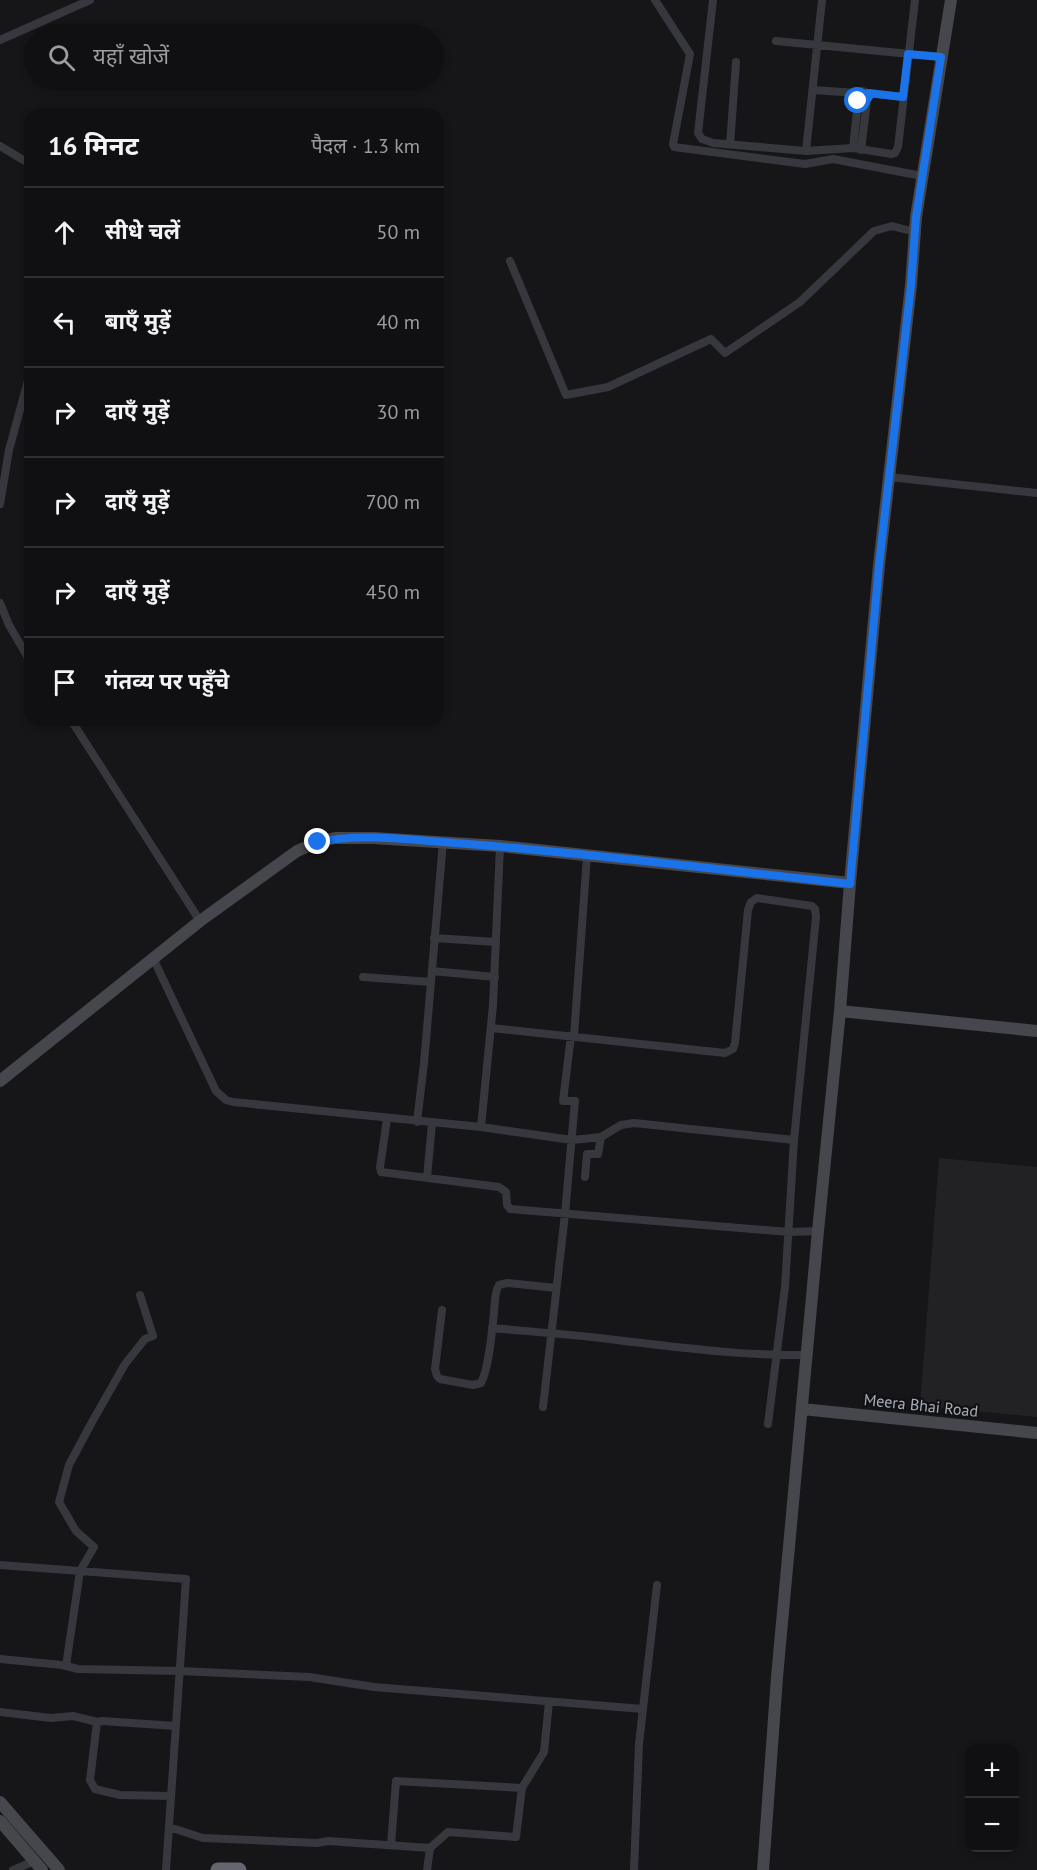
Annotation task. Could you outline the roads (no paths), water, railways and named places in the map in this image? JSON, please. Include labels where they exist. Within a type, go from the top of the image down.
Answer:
[{"type":"highway","points":[[218,1870],[238,1870]]},
{"type":"street","points":[[36,24],[90,0]]},
{"type":"street","points":[[655,0],[690,54],[674,147],[805,164],[833,159],[922,176]]},
{"type":"street","points":[[713,0],[698,133],[702,139],[707,142],[730,145],[806,151],[857,149],[892,154],[898,147],[915,0]]},
{"type":"street","points":[[806,151],[822,0]]},
{"type":"street","points":[[763,1870],[777,1677],[840,1011],[878,576],[922,176],[951,0]]},
{"type":"street","points":[[0,40],[24,29]]},
{"type":"street","points":[[776,41],[941,57]]},
{"type":"street","points":[[730,145],[736,62]]},
{"type":"street","points":[[813,90],[862,97],[903,97]]},
{"type":"street","points":[[857,149],[862,97]]},
{"type":"street","points":[[0,146],[24,160]]},
{"type":"street","points":[[510,261],[566,395],[608,387],[711,339],[725,353],[800,302],[874,231],[892,226],[915,232]]},
{"type":"street","points":[[0,504],[9,450],[24,395]]},
{"type":"street","points":[[889,477],[1037,493]]},
{"type":"street","points":[[0,603],[9,625],[24,651]]},
{"type":"street","points":[[75,726],[200,921]]},
{"type":"street","points":[[0,1081],[200,921],[287,857],[318,842],[335,838],[373,838],[500,846],[850,884]]},
{"type":"street","points":[[417,1122],[443,842]]},
{"type":"street","points":[[481,1127],[495,977],[500,846]]},
{"type":"street","points":[[543,1407],[572,1140],[575,1101],[563,1101],[573,1036],[587,856]]},
{"type":"street","points":[[491,1028],[729,1052],[735,1043],[748,910],[751,902],[758,898],[812,906],[815,909],[794,1140],[789,1232],[778,1355],[768,1424]]},
{"type":"street","points":[[434,938],[496,942]]},
{"type":"street","points":[[153,958],[216,1091],[226,1100],[233,1102],[481,1127],[572,1140],[601,1137],[621,1125],[633,1123],[794,1140]]},
{"type":"street","points":[[432,971],[495,977]]},
{"type":"street","points":[[363,977],[431,982]]},
{"type":"street","points":[[840,1011],[1037,1031]]},
{"type":"street","points":[[387,1119],[381,1172],[499,1187],[506,1192],[507,1205],[510,1209],[789,1232],[818,1231]]},
{"type":"street","points":[[427,1178],[432,1123]]},
{"type":"street","points":[[585,1177],[587,1154],[598,1154],[601,1137]]},
{"type":"street","points":[[442,1310],[435,1369],[437,1376],[473,1386],[480,1383],[484,1375],[496,1292],[499,1285],[507,1283],[556,1288]]},
{"type":"street","points":[[66,1666],[80,1571],[94,1547],[76,1531],[59,1502],[69,1466],[92,1422],[125,1364],[145,1339],[153,1336],[140,1295]]},
{"type":"street","points":[[492,1328],[702,1350],[806,1355]]},
{"type":"street","name":"Meera Bhai Road","points":[[802,1409],[1037,1433]]},
{"type":"street","points":[[0,1566],[186,1579],[166,1870]]},
{"type":"street","points":[[634,1870],[639,1744],[657,1585]]},
{"type":"street","points":[[0,1659],[78,1669],[309,1677],[374,1687],[644,1709]]},
{"type":"street","points":[[427,1870],[430,1848],[448,1832],[516,1837],[522,1788],[544,1752],[549,1702]]},
{"type":"street","points":[[0,1712],[51,1718],[73,1716],[97,1722],[176,1726]]},
{"type":"street","points":[[97,1722],[90,1780],[95,1789],[120,1795],[171,1796]]},
{"type":"street","points":[[391,1845],[396,1781],[522,1788]]},
{"type":"street","points":[[0,1802],[59,1870]]},
{"type":"street","points":[[0,1821],[39,1866]]},
{"type":"street","points":[[169,1827],[203,1838],[317,1843],[328,1841],[430,1848]]},
{"type":"street","points":[[13,1870],[39,1866]]}]
